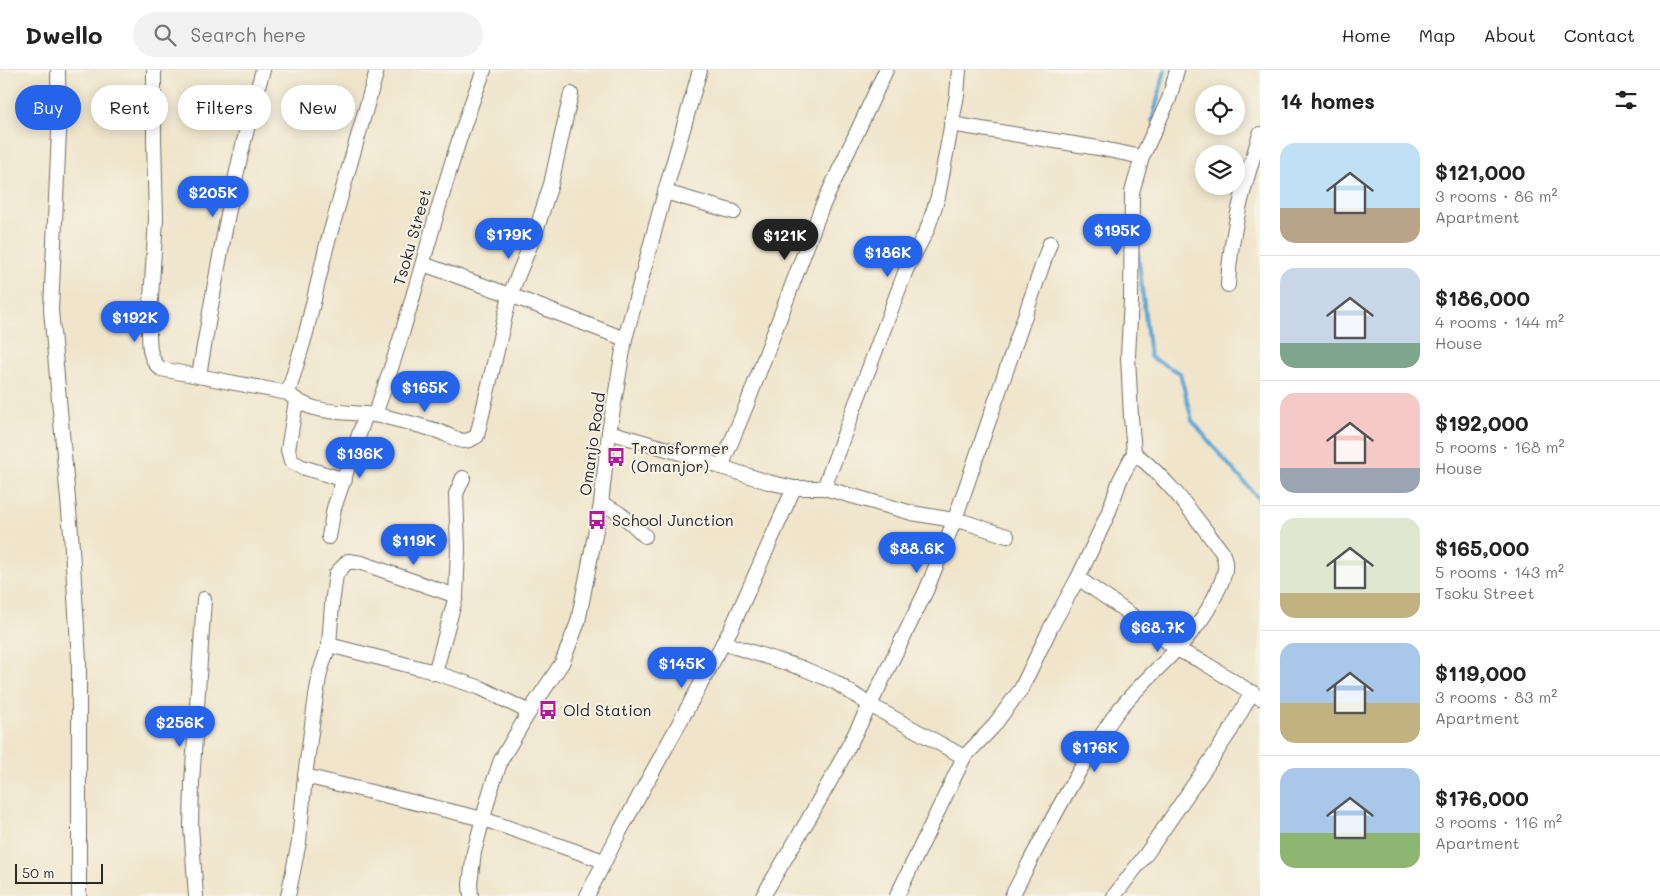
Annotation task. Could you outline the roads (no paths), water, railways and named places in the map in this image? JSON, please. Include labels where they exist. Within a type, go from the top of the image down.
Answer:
[{"type":"street","points":[[58,70],[59,132],[51,310],[71,533],[79,660],[79,896]]},
{"type":"street","points":[[154,70],[156,219],[149,316],[149,345],[156,365],[162,369],[199,375],[292,397],[312,407],[334,412],[371,414],[438,431],[462,441],[471,440],[476,436],[510,295],[536,231],[551,184],[571,94]]},
{"type":"street","points":[[199,375],[238,164],[251,109],[263,70]]},
{"type":"street","points":[[345,480],[302,467],[292,461],[288,450],[292,397],[326,248],[376,70]]},
{"type":"street","name":"Tsoku Street","points":[[329,537],[334,508],[371,414],[391,371],[452,158],[484,70]]},
{"type":"street","name":"Omanjo Road","points":[[471,896],[470,884],[474,852],[490,792],[501,760],[529,712],[562,663],[578,622],[601,504],[625,339],[664,192],[700,70]]},
{"type":"street","points":[[721,467],[821,209],[886,70]]},
{"type":"street","points":[[824,488],[906,270],[927,230],[938,197],[959,70]]},
{"type":"street","points":[[897,896],[964,757],[992,728],[1021,689],[1051,627],[1078,578],[1108,514],[1120,480],[1134,453],[1128,356],[1131,300],[1132,192],[1142,157],[1168,99],[1177,70]]},
{"type":"street","points":[[951,124],[1142,157]]},
{"type":"street","points":[[1228,285],[1229,256],[1243,188],[1260,134]]},
{"type":"street","points":[[664,192],[734,212]]},
{"type":"street","points":[[763,896],[808,820],[870,705],[926,590],[955,519],[969,472],[1050,242]]},
{"type":"street","points":[[423,264],[625,339]]},
{"type":"street","points":[[610,432],[794,488],[824,488],[912,514],[955,519],[1007,536]]},
{"type":"street","points":[[1012,896],[1056,809],[1098,740],[1132,694],[1178,650],[1196,629],[1212,602],[1223,576],[1226,564],[1222,552],[1173,489],[1146,462],[1134,453]]},
{"type":"street","points":[[435,674],[456,596],[458,549],[456,494],[463,478]]},
{"type":"street","points":[[587,896],[604,861],[724,643],[794,488]]},
{"type":"street","points":[[601,504],[612,508],[622,515],[646,536]]},
{"type":"street","points":[[288,896],[299,842],[305,776],[320,672],[329,644],[336,574],[348,561],[362,563],[456,596]]},
{"type":"street","points":[[1078,578],[1178,650],[1203,662],[1256,695],[1230,730],[1147,853],[1114,896]]},
{"type":"street","points":[[196,896],[191,826],[192,783],[204,599]]},
{"type":"street","points":[[724,643],[802,668],[835,682],[870,705],[964,757]]},
{"type":"street","points":[[329,644],[481,688],[529,712]]},
{"type":"street","points":[[305,776],[483,819],[604,861]]},
{"type":"waterway","points":[[1152,121],[1165,70]]},
{"type":"waterway","points":[[1138,253],[1150,357],[1180,373],[1192,420],[1260,500]]},
{"type":"place","name":"Transformer (Omanjor)","points":[[616,457]]},
{"type":"place","name":"School Junction","points":[[597,520]]},
{"type":"place","name":"Old Station","points":[[548,710]]}]
